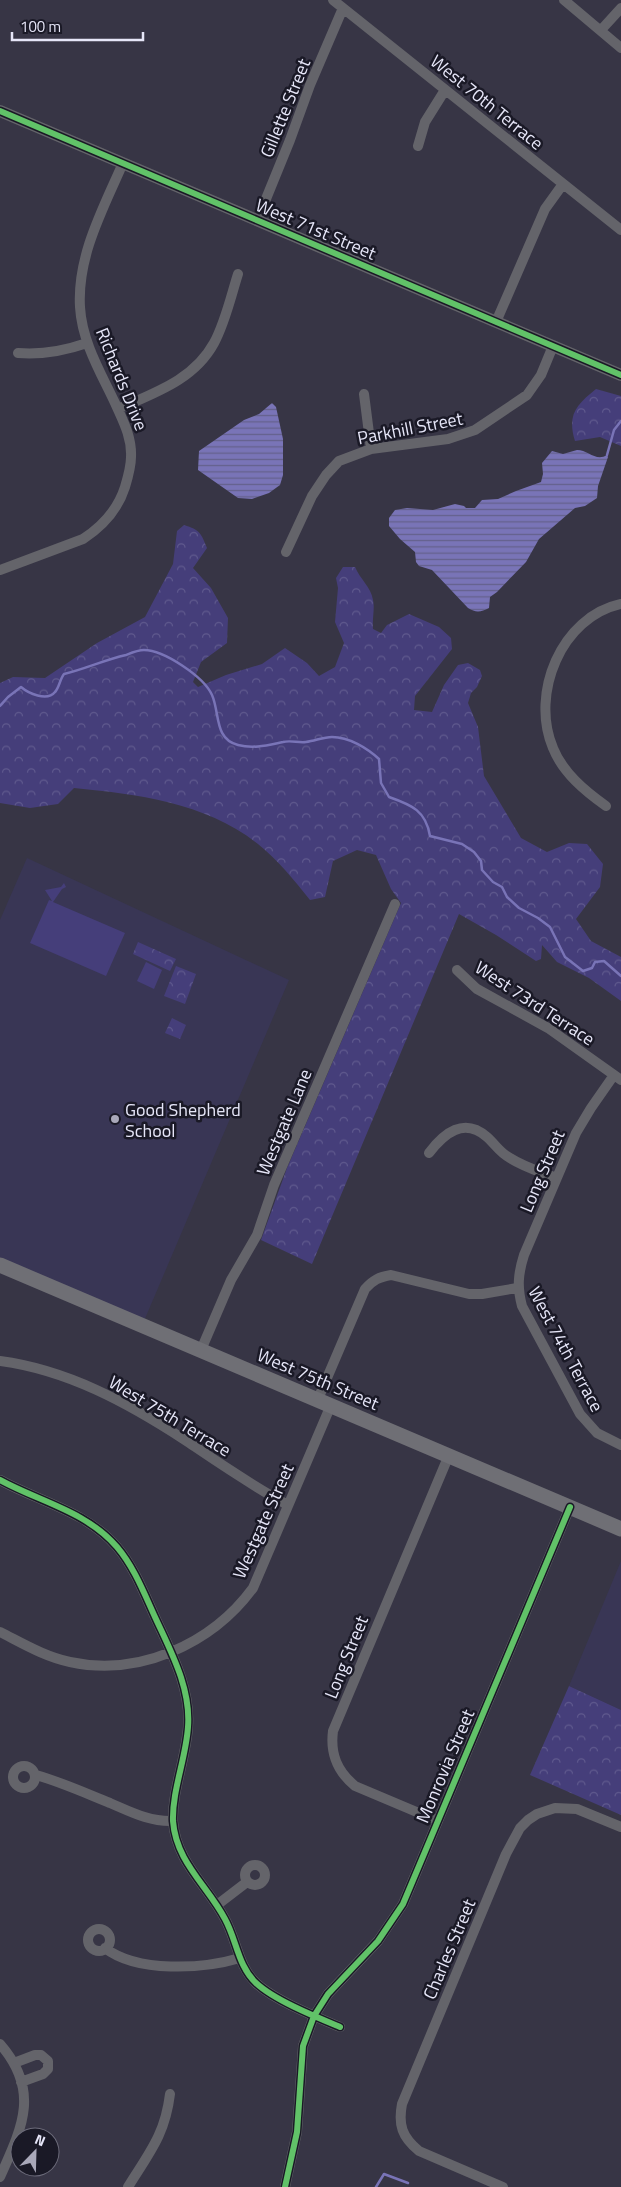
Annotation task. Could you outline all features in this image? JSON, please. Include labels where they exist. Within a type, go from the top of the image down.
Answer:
[{"type":"main road","name":"West 75th Street","points":[[0,1266],[621,1529]]},
{"type":"street","name":"West 70th Terrace","points":[[333,0],[621,230]]},
{"type":"street","points":[[564,0],[621,48]]},
{"type":"street","name":"Gillette Street","points":[[257,221],[310,85],[343,8]]},
{"type":"street","points":[[601,30],[621,8]]},
{"type":"street","points":[[418,146],[425,122],[445,90]]},
{"type":"street","name":"West 71st Street","points":[[1,113],[621,375]]},
{"type":"street","name":"Richards Drive","points":[[0,570],[83,538],[95,531],[109,517],[124,490],[131,457],[128,432],[87,343],[80,307],[84,259],[90,239],[123,163]]},
{"type":"street","points":[[496,322],[545,209],[562,184]]},
{"type":"street","points":[[118,409],[168,387],[202,361],[214,342],[238,274]]},
{"type":"street","points":[[18,353],[37,354],[72,348],[87,343]]},
{"type":"street","name":"Parkhill Street","points":[[286,552],[312,496],[326,475],[339,461],[371,449],[456,438],[484,426],[536,385],[553,346]]},
{"type":"street","points":[[364,394],[371,449]]},
{"type":"street","points":[[606,806],[593,797],[567,772],[552,748],[545,719],[546,697],[550,676],[563,646],[584,622],[598,612],[621,604]]},
{"type":"street","name":"Westgate Lane","points":[[201,1350],[231,1280],[257,1235],[274,1185],[395,904]]},
{"type":"street","name":"West 73rd Terrace","points":[[457,970],[477,989],[548,1028],[618,1078]]},
{"type":"street","name":"Long Street","points":[[517,1288],[518,1272],[524,1255],[576,1133],[590,1108],[618,1078]]},
{"type":"street","points":[[430,1153],[445,1134],[455,1129],[468,1128],[481,1132],[510,1158],[556,1178]]},
{"type":"street","name":"West 74th Terrace","points":[[324,1402],[365,1289],[373,1280],[391,1275],[469,1294],[482,1294],[517,1288],[522,1306],[580,1414],[597,1433],[621,1445]]},
{"type":"street","name":"West 75th Terrace","points":[[0,1361],[48,1370],[121,1402],[185,1440],[243,1480],[288,1505]]},
{"type":"street","name":"Westgate Street","points":[[0,1632],[54,1658],[89,1665],[130,1664],[149,1660],[195,1641],[215,1628],[241,1603],[262,1569],[288,1505],[324,1402]]},
{"type":"street","name":"Long Street","points":[[438,1821],[355,1786],[345,1778],[338,1768],[333,1756],[332,1742],[337,1722],[449,1455]]},
{"type":"street","points":[[0,1480],[72,1512],[102,1532],[117,1547],[135,1574],[182,1678],[188,1710],[187,1741],[173,1820],[176,1840],[184,1860],[217,1905],[231,1931],[240,1958],[249,1976],[258,1985],[314,2016],[340,2027]]},
{"type":"street","name":"Monrovia Street","points":[[285,2187],[297,2132],[303,2046],[314,2016],[328,1994],[378,1941],[393,1921],[412,1885],[570,1507]]},
{"type":"street","points":[[36,1776],[66,1784],[145,1818],[162,1821],[173,1820]]},
{"type":"street","name":"Charles Street","points":[[503,2187],[419,2151],[408,2142],[401,2129],[400,2114],[402,2104],[512,1842],[520,1828],[528,1820],[546,1811],[569,1807],[621,1828]]},
{"type":"street","points":[[217,1905],[247,1882]]},
{"type":"street","points":[[105,1948],[116,1956],[150,1964],[182,1968],[216,1964],[240,1958]]},
{"type":"street","points":[[0,2044],[14,2062],[24,2095],[24,2116],[20,2131],[0,2177]]},
{"type":"street","points":[[14,2062],[35,2055],[41,2055],[48,2061],[48,2070],[43,2074],[21,2082]]},
{"type":"street","points":[[128,2187],[160,2137],[168,2114],[170,2094]]},
{"type":"shaded area","points":[[272,403],[276,407],[283,439],[283,475],[280,485],[269,493],[252,499],[238,498],[198,470],[199,451],[244,420],[259,414]]},
{"type":"shaded area","points":[[577,450],[599,457],[607,455],[608,457],[598,486],[597,498],[585,506],[575,508],[539,539],[526,562],[490,597],[489,608],[476,611],[468,608],[432,570],[419,566],[416,562],[415,552],[389,526],[389,518],[395,510],[407,508],[433,510],[455,504],[466,508],[475,508],[482,500],[498,499],[541,482],[543,474],[542,463],[552,451],[563,454]]},
{"type":"shaded area","name":"Good Shepherd School","points":[[27,858],[289,980],[144,1321],[0,1258],[0,920]]},
{"type":"shaded area","points":[[621,1561],[621,1710],[569,1686]]},
{"type":"green space","points":[[596,389],[621,396],[621,446],[600,437],[575,441],[572,424],[575,411],[583,400]]},
{"type":"green space","points":[[184,525],[197,531],[203,539],[207,548],[193,568],[211,588],[228,618],[227,643],[201,662],[193,682],[198,687],[226,675],[262,664],[285,648],[307,663],[319,676],[335,667],[344,643],[335,622],[338,588],[336,578],[343,567],[355,567],[372,595],[374,603],[373,629],[381,633],[387,625],[409,614],[439,627],[451,638],[452,649],[415,696],[414,710],[432,712],[444,685],[458,665],[468,663],[480,670],[482,676],[477,687],[471,693],[468,703],[478,727],[484,776],[521,838],[547,852],[569,843],[587,844],[603,864],[600,887],[576,919],[591,941],[621,957],[621,1001],[589,978],[557,962],[542,945],[541,959],[536,961],[459,914],[312,1264],[261,1240],[287,1168],[401,903],[391,889],[376,855],[357,850],[333,861],[325,897],[310,900],[279,863],[258,844],[238,830],[194,810],[146,798],[74,788],[58,804],[30,808],[0,803],[0,683],[13,677],[45,678],[97,643],[145,617],[173,564],[177,531]]},
{"type":"green space","points":[[64,883],[66,887],[62,889],[53,902],[125,933],[106,976],[30,943],[49,900],[52,901],[45,890],[61,887]]},
{"type":"green space","points":[[138,942],[176,959],[170,971],[133,954]]},
{"type":"green space","points":[[146,962],[162,970],[154,989],[137,981]]},
{"type":"green space","points":[[176,966],[196,974],[185,1004],[164,996]]},
{"type":"green space","points":[[172,1018],[186,1025],[180,1039],[165,1033]]},
{"type":"green space","points":[[569,1686],[621,1710],[621,1815],[530,1775]]},
{"type":"waterway","points":[[607,455],[614,430],[621,421]]},
{"type":"waterway","points":[[0,706],[21,687],[33,694],[52,695],[64,674],[139,650],[162,654],[192,673],[208,688],[212,695],[221,731],[230,742],[255,747],[286,741],[306,742],[338,737],[351,741],[369,751],[379,759],[381,783],[389,797],[417,810],[425,820],[430,836],[462,844],[474,852],[481,861],[482,870],[493,882],[502,887],[507,897],[519,908],[550,927],[565,957],[583,971],[592,968],[595,962],[604,961],[621,976]]},
{"type":"waterway","points":[[376,2187],[384,2174],[408,2183]]},
{"type":"cycle path","points":[[0,111],[621,375]]},
{"type":"cycle path","points":[[0,1480],[62,1508],[91,1524],[117,1547],[129,1563],[179,1670],[186,1698],[188,1713],[187,1739],[173,1810],[175,1836],[180,1849],[193,1873],[225,1919],[241,1961],[256,1983],[284,2002],[340,2027]]},
{"type":"cycle path","points":[[285,2187],[297,2132],[303,2046],[314,2016],[328,1994],[378,1941],[403,1904],[570,1507]]},
{"type":"place","name":"Good Shepherd School","points":[[115,1119]]}]
